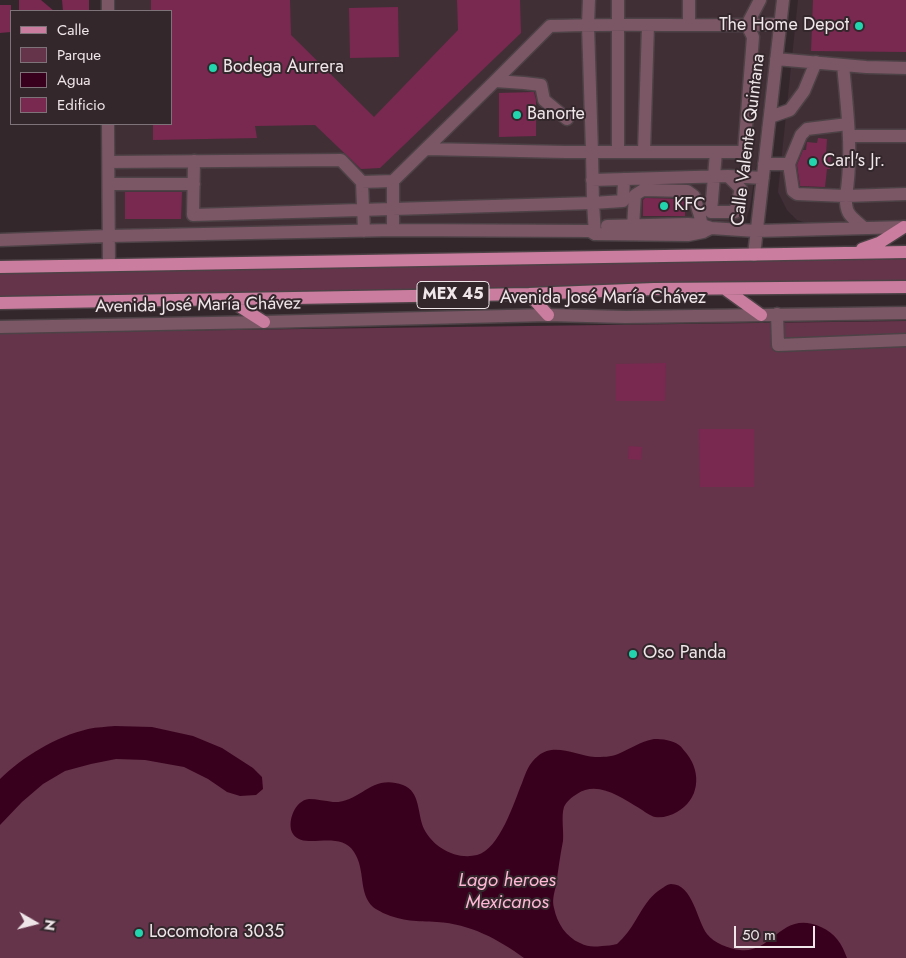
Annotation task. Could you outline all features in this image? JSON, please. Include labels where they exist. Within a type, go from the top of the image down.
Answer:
[{"type":"main road","points":[[847,253],[879,243],[905,227]]},
{"type":"main road","name":"MEX 45","points":[[0,267],[906,252]]},
{"type":"main road","name":"Avenida José María Chávez","points":[[0,303],[906,287]]},
{"type":"main road","points":[[726,289],[762,315]]},
{"type":"main road","points":[[529,294],[548,315]]},
{"type":"main road","points":[[228,298],[264,322]]},
{"type":"street","points":[[589,0],[593,230]]},
{"type":"street","points":[[618,0],[618,152]]},
{"type":"street","points":[[689,0],[689,25]]},
{"type":"street","points":[[747,26],[760,0]]},
{"type":"street","name":"Calle Valente Quintana","points":[[754,255],[783,0]]},
{"type":"street","points":[[362,182],[393,182],[550,26],[588,24],[747,26],[780,24]]},
{"type":"street","points":[[644,152],[648,25]]},
{"type":"street","points":[[427,150],[744,152],[753,37],[747,26]]},
{"type":"street","points":[[776,59],[906,68]]},
{"type":"street","points":[[770,117],[790,110],[804,91],[816,62]]},
{"type":"street","points":[[843,65],[849,130],[849,178],[846,205],[848,214],[864,228]]},
{"type":"street","points":[[495,81],[524,82],[541,85],[544,100],[567,119]]},
{"type":"street","points":[[108,125],[109,265]]},
{"type":"street","points":[[906,136],[849,130],[807,129],[801,135],[789,164],[793,191],[797,194],[846,196],[906,194]]},
{"type":"street","points":[[716,152],[711,212],[735,212],[741,190],[728,176]]},
{"type":"street","points":[[109,162],[341,160],[362,182],[364,231]]},
{"type":"street","points":[[193,234],[194,161]]},
{"type":"street","points":[[764,164],[789,164]]},
{"type":"street","points":[[592,180],[728,176],[762,178]]},
{"type":"street","points":[[193,215],[623,201],[624,179]]},
{"type":"street","points":[[393,182],[393,230]]},
{"type":"street","points":[[108,184],[194,184]]},
{"type":"street","points":[[633,226],[635,196],[642,190],[687,191],[694,196],[705,228]]},
{"type":"street","points":[[593,230],[688,224],[705,228],[756,231],[905,227]]},
{"type":"street","points":[[0,240],[393,230],[593,230],[688,235],[705,228]]},
{"type":"street","name":"Avenida José María Chávez","points":[[0,327],[548,315],[625,317],[906,313]]},
{"type":"street","points":[[777,314],[777,351],[906,340]]},
{"type":"shaded area","points":[[116,0],[776,0],[758,153],[750,207],[745,223],[720,226],[116,239],[116,125],[172,125],[172,10],[116,10]]},
{"type":"shaded area","points":[[798,0],[906,0],[906,223],[813,225],[797,220],[787,210],[778,192]]},
{"type":"green space","points":[[906,259],[906,286],[0,299],[0,271],[459,263]]},
{"type":"green space","points":[[906,321],[906,958],[0,958],[0,333]]},
{"type":"water","points":[[115,726],[152,727],[193,736],[222,748],[253,768],[262,777],[263,789],[256,795],[240,796],[227,792],[208,779],[184,767],[145,760],[116,759],[65,771],[43,784],[0,825],[0,779],[9,771],[30,755],[52,742],[88,729]]},
{"type":"water","name":"Lago heroes Mexicanos","points":[[654,739],[673,742],[680,746],[687,754],[695,769],[696,786],[694,793],[684,807],[672,815],[661,817],[651,816],[625,799],[601,789],[585,790],[568,801],[563,811],[563,841],[553,903],[557,919],[566,933],[588,946],[617,944],[627,933],[649,899],[661,889],[671,884],[684,890],[694,904],[707,934],[722,945],[740,950],[751,949],[761,946],[786,927],[807,923],[826,929],[834,936],[843,948],[847,958],[524,958],[494,939],[472,929],[449,923],[404,920],[383,913],[374,908],[368,901],[365,895],[358,859],[348,845],[331,841],[305,841],[298,839],[291,829],[293,813],[304,800],[343,801],[374,785],[392,782],[409,788],[413,793],[418,804],[424,829],[434,842],[446,851],[454,854],[461,856],[477,855],[493,844],[499,835],[528,768],[538,756],[551,750],[558,750],[595,757],[609,756]]},
{"type":"building","points":[[19,0],[41,0],[53,10],[19,10]]},
{"type":"building","points":[[62,0],[89,0],[89,10],[63,10]]},
{"type":"building","points":[[151,0],[290,0],[291,35],[374,117],[458,30],[457,0],[520,0],[521,33],[380,168],[361,169],[315,125],[255,126],[257,138],[153,140],[153,125],[172,125],[172,10],[151,10]]},
{"type":"building","name":"The Home Depot","points":[[813,0],[906,0],[906,52],[811,51]]},
{"type":"building","points":[[0,5],[11,5],[10,32],[0,33]]},
{"type":"building","points":[[398,7],[399,57],[350,58],[349,8]]},
{"type":"building","name":"Banorte","points":[[534,92],[536,100],[536,136],[499,137],[499,93]]},
{"type":"building","name":"Carl's Jr.","points":[[818,138],[827,139],[826,155],[831,156],[825,187],[800,186],[797,165],[803,150],[806,150],[807,142],[817,143]]},
{"type":"building","points":[[125,192],[182,192],[181,219],[125,219]]},
{"type":"building","name":"KFC","points":[[645,198],[684,199],[685,216],[643,216],[643,200]]},
{"type":"building","points":[[666,363],[665,401],[616,401],[616,364]]},
{"type":"building","points":[[699,429],[754,429],[754,487],[700,487]]},
{"type":"building","points":[[629,446],[642,447],[641,460],[628,459]]},
{"type":"place","name":"The Home Depot","points":[[859,26]]},
{"type":"place","name":"Bodega Aurrera","points":[[213,68]]},
{"type":"place","name":"Banorte","points":[[517,115]]},
{"type":"place","name":"Carl's Jr.","points":[[813,162]]},
{"type":"place","name":"KFC","points":[[664,206]]},
{"type":"place","name":"Oso Panda","points":[[633,654]]},
{"type":"place","name":"Locomotora 3035","points":[[139,933]]}]
